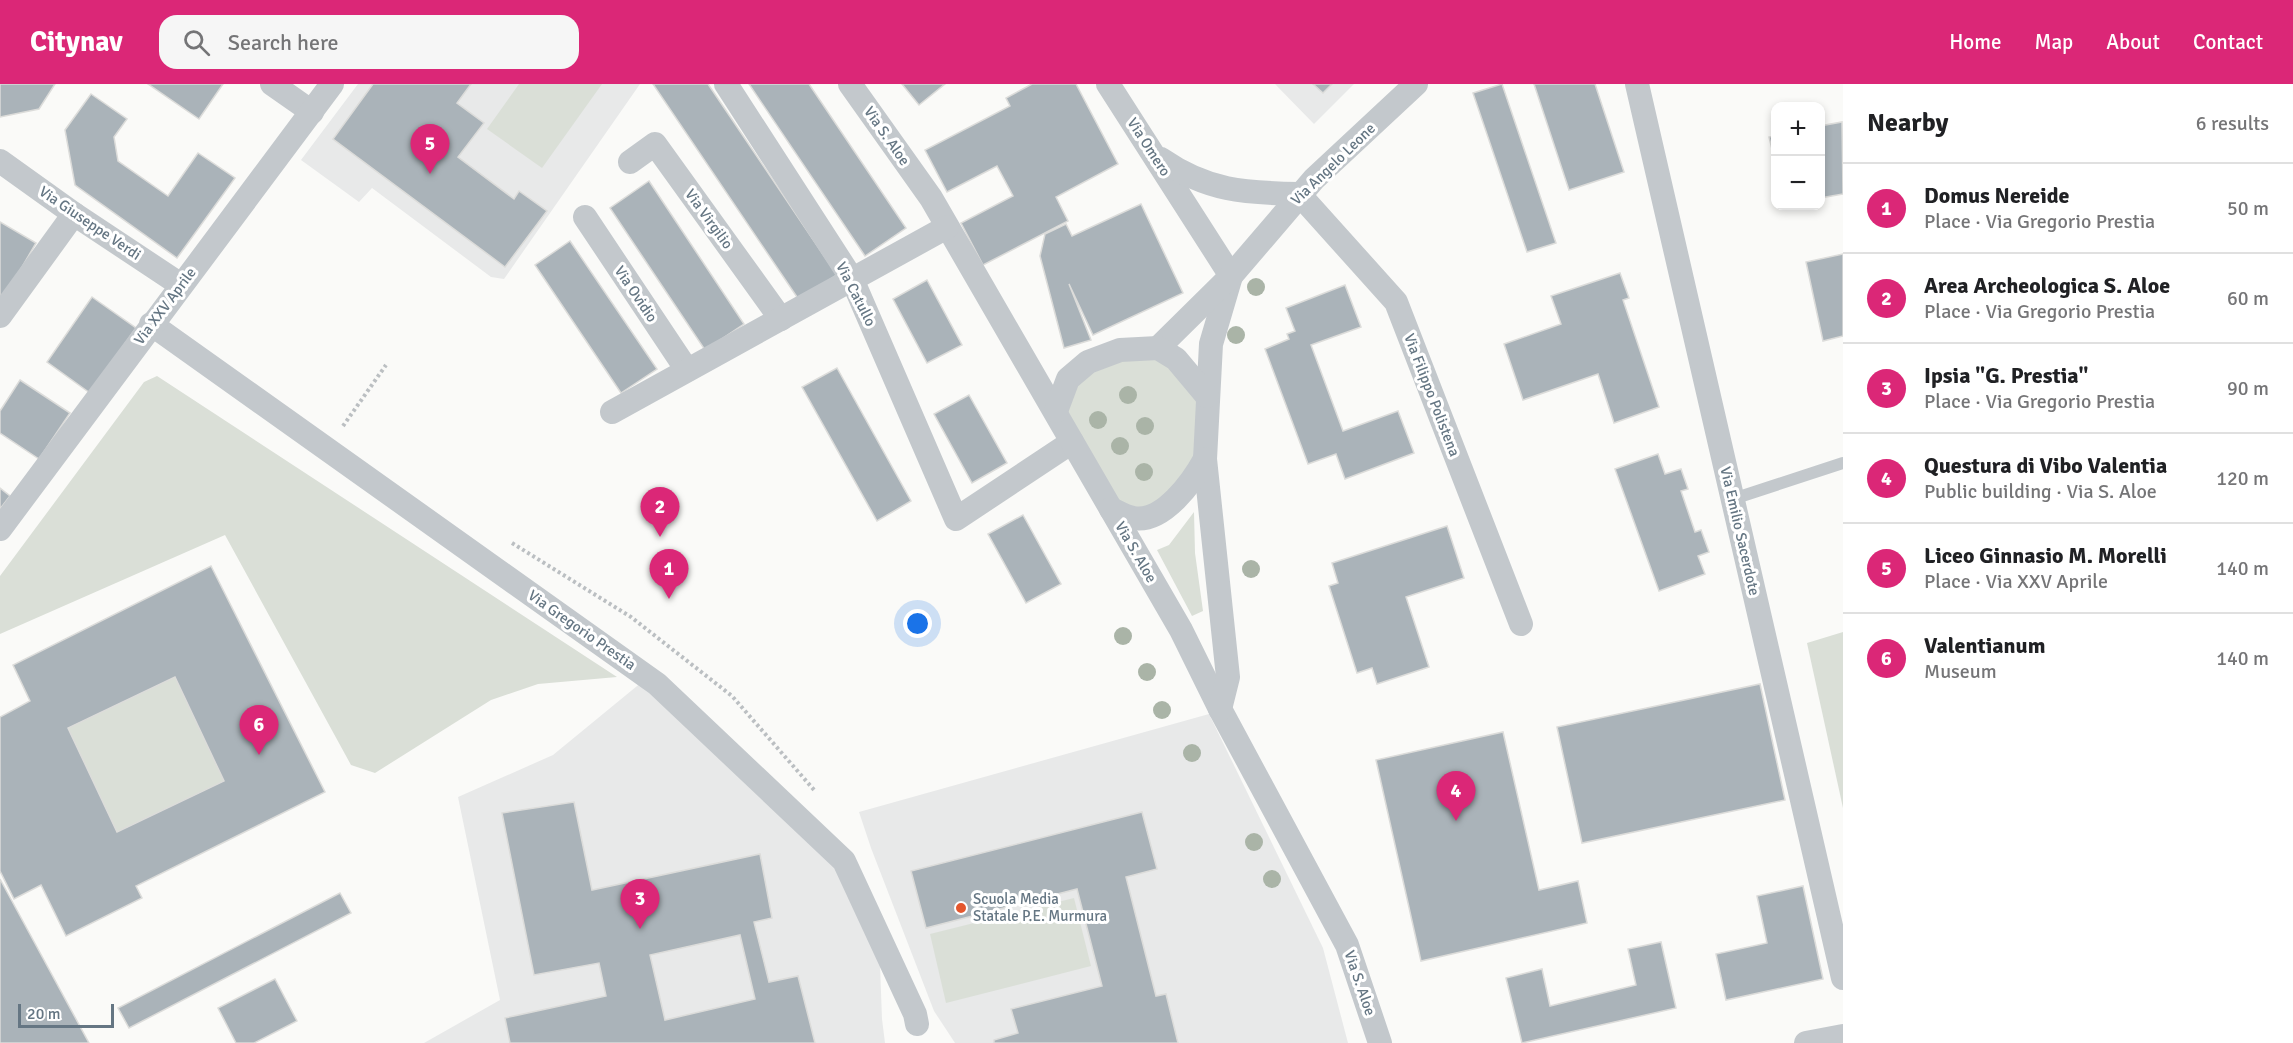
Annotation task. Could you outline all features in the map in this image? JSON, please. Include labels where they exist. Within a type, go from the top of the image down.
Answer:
[{"type":"street","points":[[272,84],[312,112]]},
{"type":"street","name":"Via XXV Aprile","points":[[0,529],[332,84]]},
{"type":"street","name":"Via Catullo","points":[[726,84],[852,279],[956,519],[1072,442]]},
{"type":"street","name":"Via S. Aloe","points":[[850,84],[931,198],[1181,630],[1347,945],[1380,1043]]},
{"type":"street","name":"Via Omero","points":[[1108,84],[1232,276]]},
{"type":"street","name":"Via Angelo Leone","points":[[1158,348],[1232,276],[1299,194],[1416,84]]},
{"type":"street","name":"Via Emilio Sacerdote","points":[[1637,84],[1843,978]]},
{"type":"street","name":"Via Virgilio","points":[[630,162],[656,144],[781,319]]},
{"type":"street","points":[[1153,153],[1181,173],[1221,188],[1266,194],[1299,194]]},
{"type":"street","name":"Via Giuseppe Verdi","points":[[0,161],[74,214],[181,285]]},
{"type":"street","name":"Via Filippo Polistena","points":[[1299,194],[1396,302],[1521,624]]},
{"type":"street","points":[[0,316],[74,214]]},
{"type":"street","name":"Via Ovidio","points":[[585,217],[687,370]]},
{"type":"street","points":[[612,412],[947,227]]},
{"type":"street","points":[[1221,709],[1228,677],[1205,459],[1211,344],[1232,276]]},
{"type":"street","name":"Via Gregorio Prestia","points":[[152,324],[657,684],[844,861],[915,1014],[917,1024]]},
{"type":"street","points":[[1056,411],[1068,379],[1088,362],[1120,350],[1158,348],[1176,359],[1207,396]]},
{"type":"street","points":[[1111,509],[1134,519],[1153,515],[1176,500],[1192,482],[1205,459]]},
{"type":"street","points":[[1806,1043],[1843,1036]]},
{"type":"lane","points":[[1733,499],[1843,463]]},
{"type":"path","points":[[339,432],[386,365]]},
{"type":"shaded area","points":[[358,84],[640,84],[504,279],[491,277],[372,188],[359,202],[301,160]]},
{"type":"shaded area","points":[[519,84],[602,84],[542,168],[487,129]]},
{"type":"shaded area","points":[[1275,84],[1354,84],[1314,124]]},
{"type":"shaded area","points":[[1158,348],[1207,396],[1205,459],[1153,515],[1111,509],[1056,411],[1068,379]]},
{"type":"shaded area","points":[[157,376],[617,677],[538,684],[491,700],[375,773],[351,765],[225,535],[0,634],[0,576],[144,382]]},
{"type":"shaded area","points":[[1194,512],[1195,553],[1203,611],[1192,616],[1157,550],[1169,545]]},
{"type":"shaded area","points":[[1843,632],[1843,808],[1807,643]]},
{"type":"shaded area","points":[[175,677],[224,781],[117,832],[68,728]]},
{"type":"shaded area","points":[[648,677],[844,861],[879,937],[885,1043],[424,1043],[500,1000],[458,797],[553,755]]},
{"type":"shaded area","points":[[1209,714],[1323,948],[1348,1043],[955,1043],[934,1011],[859,812]]},
{"type":"shaded area","points":[[1074,898],[1091,966],[946,1003],[930,934]]},
{"type":"building","points":[[0,84],[55,84],[39,109],[0,117]]},
{"type":"building","points":[[148,84],[223,84],[199,119]]},
{"type":"building","points":[[373,84],[471,84],[457,103],[484,123],[458,157],[514,199],[519,191],[547,211],[505,267],[333,139]]},
{"type":"building","points":[[653,84],[708,84],[837,275],[799,300]]},
{"type":"building","points":[[749,84],[809,84],[906,228],[865,256]]},
{"type":"building","points":[[902,84],[945,84],[919,105]]},
{"type":"building","points":[[1032,84],[1076,84],[1118,164],[1056,197],[1068,221],[983,265],[961,223],[1013,196],[997,166],[947,192],[925,150],[1010,106],[1006,98]]},
{"type":"building","points":[[1313,84],[1332,84],[1323,93]]},
{"type":"building","points":[[1502,84],[1556,243],[1527,252],[1473,93]]},
{"type":"building","points":[[1534,84],[1595,84],[1624,172],[1569,190]]},
{"type":"building","points":[[91,94],[127,119],[114,137],[118,161],[168,196],[198,153],[235,178],[177,258],[75,185],[65,130]]},
{"type":"building","points":[[1842,122],[1843,194],[1825,197],[1825,156],[1825,125]]},
{"type":"building","points":[[649,181],[744,324],[705,350],[610,208]]},
{"type":"building","points":[[1141,204],[1183,293],[1093,335],[1069,284],[1091,340],[1064,348],[1040,256],[1045,234],[1066,224],[1072,236]]},
{"type":"building","points":[[0,222],[36,243],[4,298],[0,296]]},
{"type":"building","points":[[570,241],[657,369],[621,393],[535,265]]},
{"type":"building","points":[[1843,254],[1843,336],[1823,341],[1806,262]]},
{"type":"building","points":[[1620,273],[1629,298],[1623,300],[1659,407],[1614,423],[1598,374],[1523,400],[1504,344],[1561,324],[1551,296]]},
{"type":"building","points":[[927,280],[962,345],[927,363],[893,299]]},
{"type":"building","points":[[1345,285],[1361,327],[1311,345],[1343,431],[1398,411],[1414,453],[1345,479],[1336,454],[1308,464],[1265,349],[1289,339],[1287,334],[1295,331],[1286,308]]},
{"type":"building","points":[[92,297],[136,328],[90,393],[47,362]]},
{"type":"building","points":[[837,368],[911,501],[877,521],[802,387]]},
{"type":"building","points":[[20,380],[70,413],[39,459],[0,433],[0,411]]},
{"type":"building","points":[[969,395],[1007,463],[972,483],[934,414]]},
{"type":"building","points":[[1658,454],[1665,474],[1681,469],[1688,489],[1681,491],[1695,532],[1701,530],[1709,552],[1698,556],[1705,574],[1659,591],[1615,469]]},
{"type":"building","points":[[0,488],[10,496],[0,509]]},
{"type":"building","points":[[1023,515],[1061,584],[1026,603],[988,534]]},
{"type":"building","points":[[1447,526],[1464,578],[1406,597],[1429,667],[1377,684],[1372,668],[1357,673],[1329,586],[1338,583],[1332,563]]},
{"type":"building","points":[[211,566],[325,792],[136,886],[142,898],[66,936],[41,885],[14,899],[0,871],[0,717],[30,701],[13,665]],"holes":[[[175,677],[224,781],[117,832],[68,728]]]},
{"type":"building","points":[[1760,684],[1785,800],[1582,843],[1557,727]]},
{"type":"building","points":[[1503,732],[1539,890],[1578,881],[1587,923],[1421,961],[1376,760]]},
{"type":"building","points":[[574,802],[592,890],[760,854],[772,918],[754,922],[769,982],[798,976],[815,1043],[510,1043],[505,1018],[606,996],[599,963],[534,975],[502,813]],"holes":[[[740,935],[755,999],[665,1020],[650,955]]]},
{"type":"building","name":"Scuola Media Statale P.E. Murmura","points":[[1142,812],[1157,869],[1126,877],[1156,996],[1166,994],[1178,1043],[994,1043],[994,1040],[1018,1033],[1011,1009],[1102,986],[1077,889],[926,928],[911,871]]},
{"type":"building","points":[[0,879],[89,1043],[0,1043]]},
{"type":"building","points":[[1803,886],[1823,979],[1726,1000],[1716,954],[1767,943],[1757,896]]},
{"type":"building","points":[[340,893],[351,913],[129,1028],[118,1008]]},
{"type":"building","points":[[1661,942],[1676,1008],[1522,1043],[1506,978],[1542,969],[1550,1006],[1636,985],[1628,949]]},
{"type":"building","points":[[275,979],[297,1021],[254,1043],[236,1043],[218,1008]]},
{"type":"place","name":"Liceo Ginnasio M. Morelli","points":[[430,174]]},
{"type":"place","name":"Area Archeologica S. Aloe","points":[[660,537]]},
{"type":"place","name":"Domus Nereide","points":[[669,599]]},
{"type":"place","name":"Valentianum","points":[[259,755]]},
{"type":"place","name":"Questura di Vibo Valentia","points":[[1456,821]]},
{"type":"place","name":"Scuola Media Statale P.E. Murmura","points":[[961,908]]},
{"type":"place","name":"Ipsia \"G. Prestia\"","points":[[640,929]]}]
